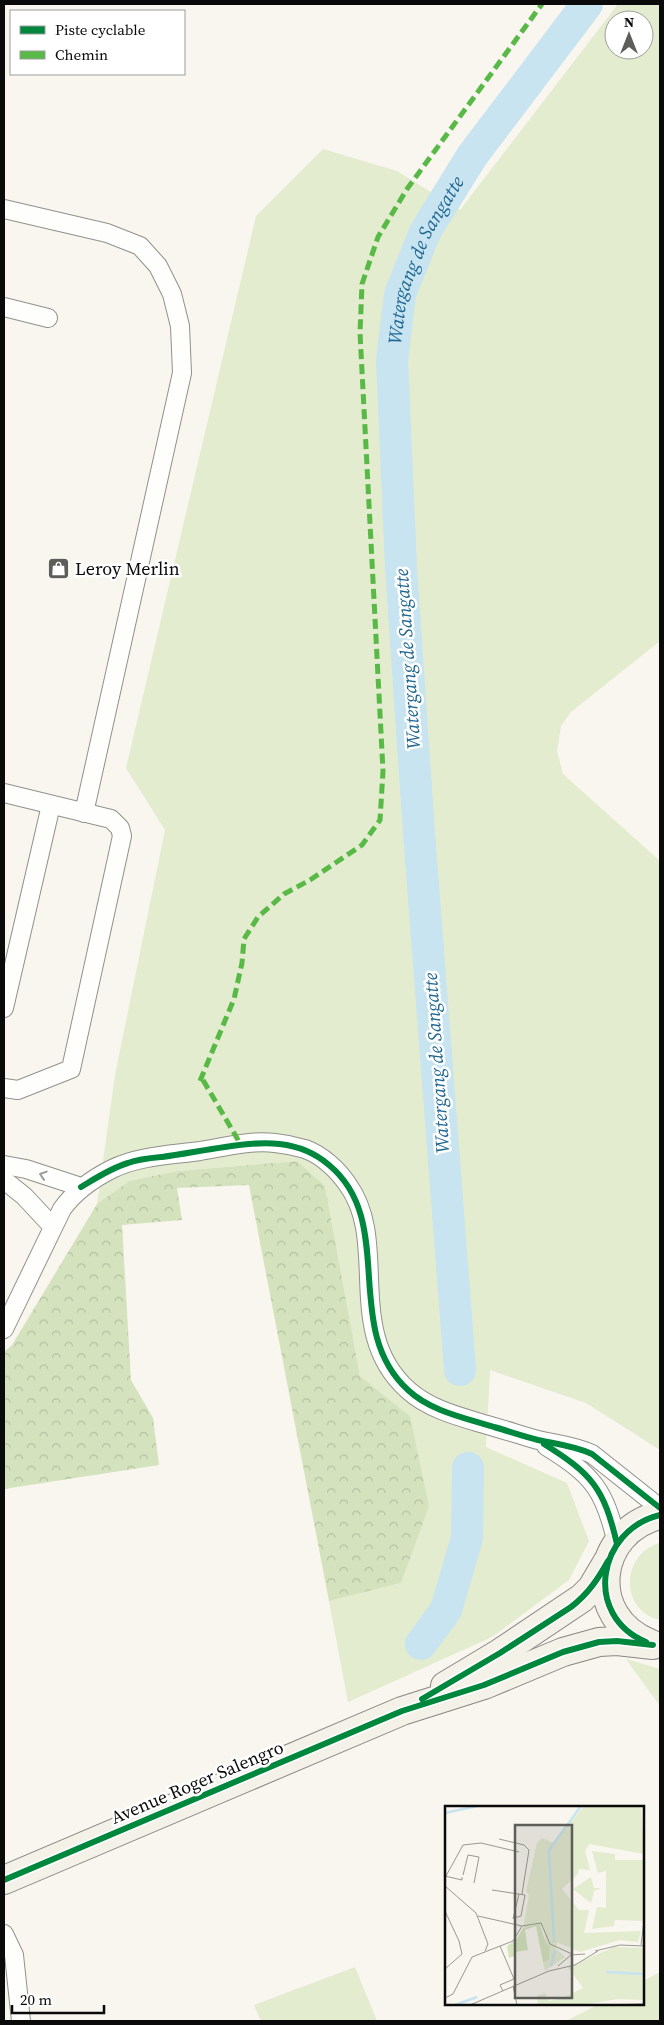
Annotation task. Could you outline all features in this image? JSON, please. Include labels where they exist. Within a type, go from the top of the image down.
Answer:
[{"type":"main road","name":"Avenue Roger Salengro","points":[[402,1711],[500,1653],[571,1607],[592,1588],[612,1552],[632,1528],[652,1517],[660,1515]]},
{"type":"main road","points":[[612,1552],[605,1584],[610,1607],[623,1626],[637,1637],[657,1646]]},
{"type":"main road","name":"Avenue Roger Salengro","points":[[4,1880],[402,1711],[484,1685],[583,1645],[617,1641],[657,1646]]},
{"type":"lane","points":[[4,208],[107,233],[140,246],[158,266],[172,294],[180,326],[182,373],[84,813]]},
{"type":"lane","points":[[4,307],[48,318]]},
{"type":"lane","points":[[4,793],[111,819],[120,828],[122,836],[71,1069],[18,1090],[4,1088]]},
{"type":"lane","points":[[4,1008],[51,805]]},
{"type":"lane","points":[[4,1329],[53,1227],[71,1197],[81,1187],[112,1168],[130,1162],[241,1145],[275,1143],[306,1150],[321,1158],[337,1171],[356,1198],[365,1231],[374,1330],[385,1360],[408,1390],[454,1415],[535,1439],[580,1448],[592,1454],[660,1508]]},
{"type":"lane","points":[[4,1165],[26,1169],[81,1187]]},
{"type":"lane","points":[[4,1180],[24,1196],[53,1227]]},
{"type":"lane","points":[[535,1439],[566,1458],[588,1475],[603,1498],[612,1521],[612,1552]]},
{"type":"lane","points":[[4,1934],[14,1955],[22,2021]]},
{"type":"green space","points":[[618,4],[660,4],[660,641],[571,712],[561,726],[557,751],[563,774],[660,861],[660,1450],[586,1403],[490,1370],[486,1447],[567,1483],[589,1541],[569,1580],[492,1637],[348,1702],[329,1601],[401,1583],[410,1416],[360,1376],[325,1186],[297,1161],[177,1171],[129,1181],[97,1204],[115,1075],[165,830],[126,768],[256,216],[323,149],[397,171],[460,210],[604,22],[604,60],[654,60],[654,10],[613,10]]},
{"type":"green space","points":[[297,1161],[325,1186],[360,1376],[410,1416],[429,1506],[401,1583],[329,1601],[249,1185],[177,1188],[182,1220],[122,1225],[131,1380],[153,1418],[159,1465],[4,1489],[4,1352],[12,1345],[97,1204],[129,1181],[177,1171]]},
{"type":"green space","points":[[660,1543],[660,1620],[647,1615],[637,1606],[630,1582],[632,1569],[638,1558],[647,1549]]},
{"type":"green space","points":[[626,1659],[660,1669],[660,1706]]},
{"type":"green space","points":[[355,1967],[377,2021],[261,2021],[254,2005]]},
{"type":"green space","points":[[660,1972],[660,2021],[566,2021],[597,2005],[644,2005],[644,1980]]},
{"type":"waterway","name":"Watergang de Sangatte","points":[[460,1370],[419,833],[401,567],[392,360],[400,294],[425,232],[472,156],[587,4]]},
{"type":"waterway","points":[[421,1644],[446,1610],[467,1538],[468,1468]]},
{"type":"marked path","points":[[200,1081],[234,999],[242,963],[244,939],[258,917],[284,894],[310,880],[362,845],[380,820],[383,771],[360,333],[362,284],[378,237],[407,189],[542,4]]},
{"type":"marked path","points":[[203,1080],[241,1145]]},
{"type":"cycle path","points":[[81,1187],[110,1170],[145,1159],[239,1145],[266,1143],[293,1146],[305,1150],[329,1165],[349,1188],[361,1215],[366,1245],[371,1307],[377,1337],[388,1365],[408,1390],[437,1409],[448,1413],[532,1438],[586,1451],[660,1508]]},
{"type":"cycle path","points":[[544,1444],[574,1464],[594,1484],[607,1509],[617,1544]]},
{"type":"cycle path","points":[[646,1642],[626,1630],[613,1613],[606,1594],[606,1574],[611,1555],[622,1538],[639,1524],[660,1515]]},
{"type":"cycle path","points":[[422,1699],[500,1653],[571,1607],[592,1586],[608,1561]]},
{"type":"cycle path","points":[[4,1880],[402,1711],[484,1685],[563,1652],[599,1642],[617,1641],[653,1645]]},
{"type":"place","name":"Leroy Merlin","points":[[59,568]]}]
